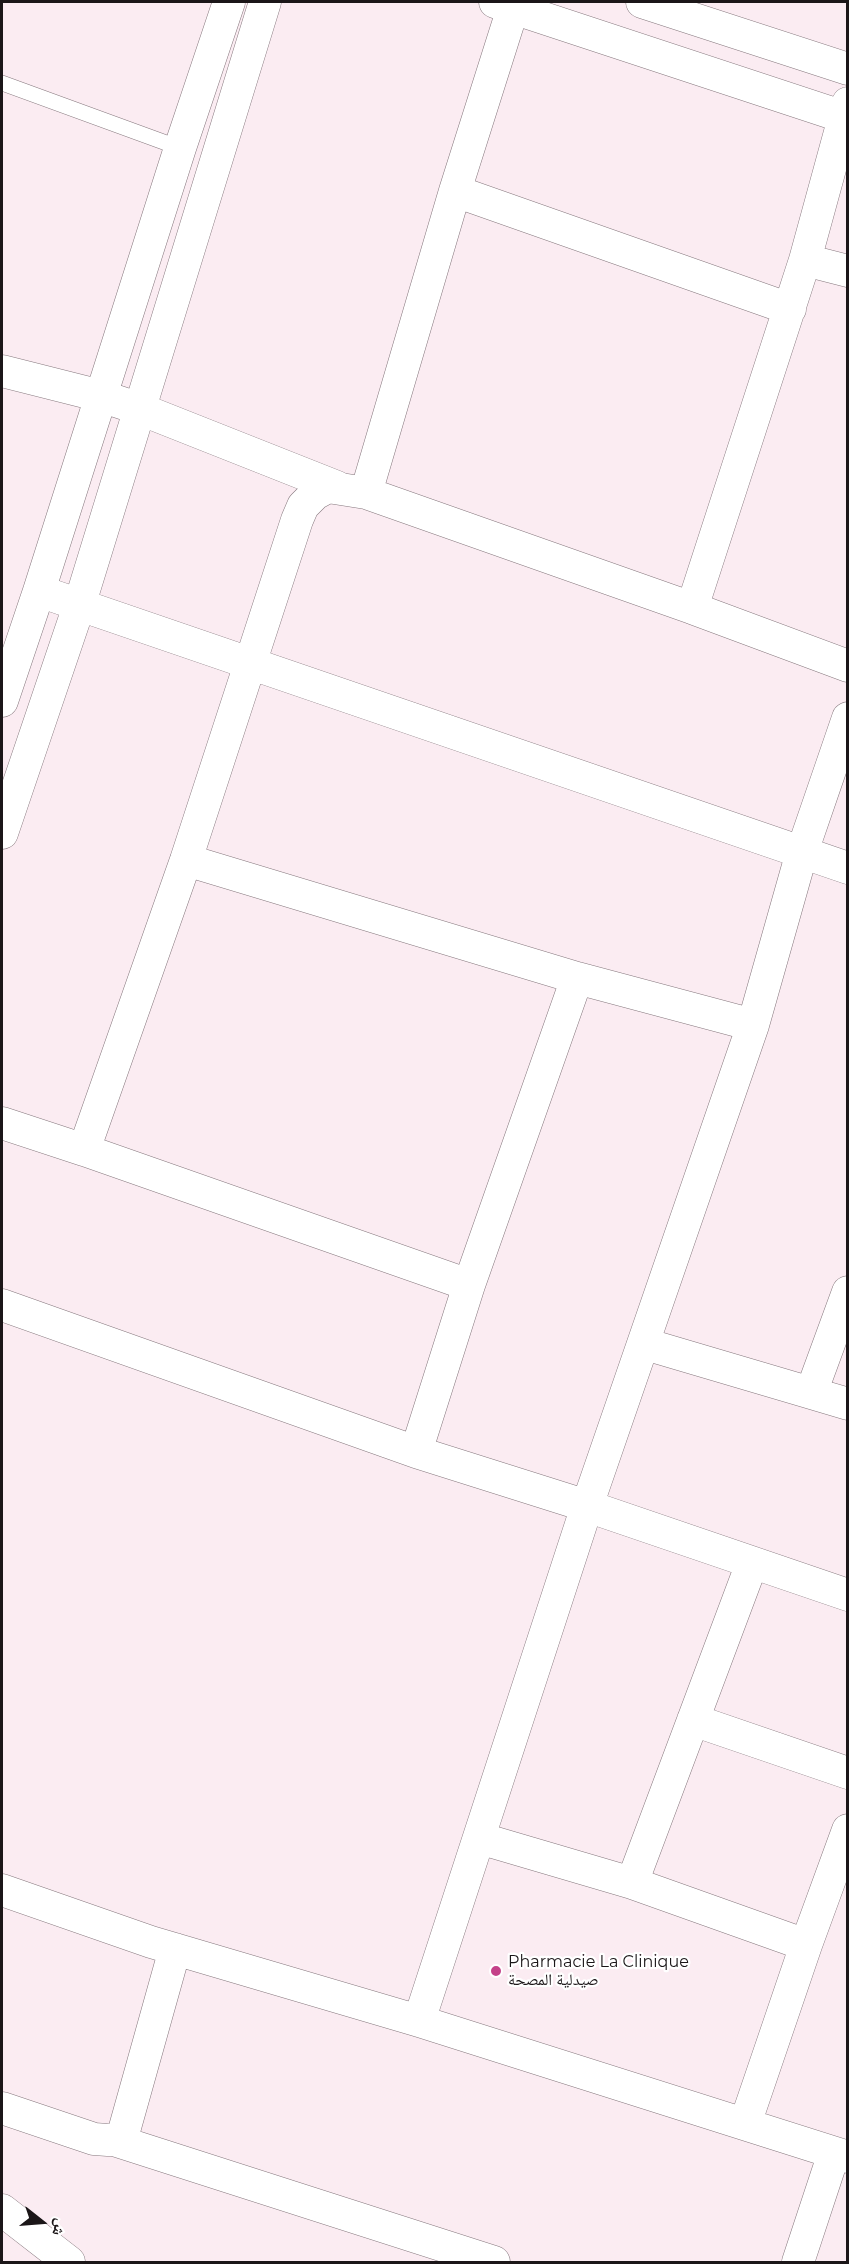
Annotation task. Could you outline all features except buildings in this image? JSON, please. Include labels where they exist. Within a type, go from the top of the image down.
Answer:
[{"type":"street","points":[[2,701],[229,2]]},
{"type":"street","points":[[2,833],[80,603],[265,2]]},
{"type":"street","points":[[642,2],[848,69]]},
{"type":"street","points":[[351,490],[455,191],[503,5],[846,110],[805,260],[692,608]]},
{"type":"street","points":[[455,191],[789,309]]},
{"type":"street","points":[[805,260],[848,271]]},
{"type":"street","points":[[2,371],[100,396],[140,409],[351,490],[692,608],[848,666]]},
{"type":"street","points":[[84,1150],[186,860],[297,520],[303,506],[321,489],[351,490]]},
{"type":"street","points":[[39,591],[80,603],[848,867]]},
{"type":"street","points":[[419,2021],[587,1506],[645,1344],[753,1025],[801,852],[848,718]]},
{"type":"street","points":[[186,860],[576,978],[753,1025]]},
{"type":"street","points":[[416,1452],[469,1286],[576,978]]},
{"type":"street","points":[[2,1123],[469,1286]]},
{"type":"street","points":[[811,1393],[848,1292]]},
{"type":"street","points":[[2,1305],[416,1452],[587,1506],[848,1595]]},
{"type":"street","points":[[645,1344],[848,1404]]},
{"type":"street","points":[[632,1883],[752,1563]]},
{"type":"street","points":[[693,1720],[848,1773]]},
{"type":"street","points":[[745,2124],[848,1830]]},
{"type":"street","points":[[479,1838],[632,1883],[806,1945]]},
{"type":"street","points":[[2,1890],[175,1949],[419,2021],[841,2155],[798,2262]]},
{"type":"street","points":[[114,2140],[119,2139],[124,2131],[175,1949]]},
{"type":"street","points":[[2,2108],[94,2139],[114,2140],[494,2262]]},
{"type":"street","points":[[2,2210],[69,2262]]},
{"type":"lane","points":[[2,83],[180,148]]},
{"type":"place","name":"Pharmacie La Clinique صيدلية المصحة","points":[[496,1971]]}]
